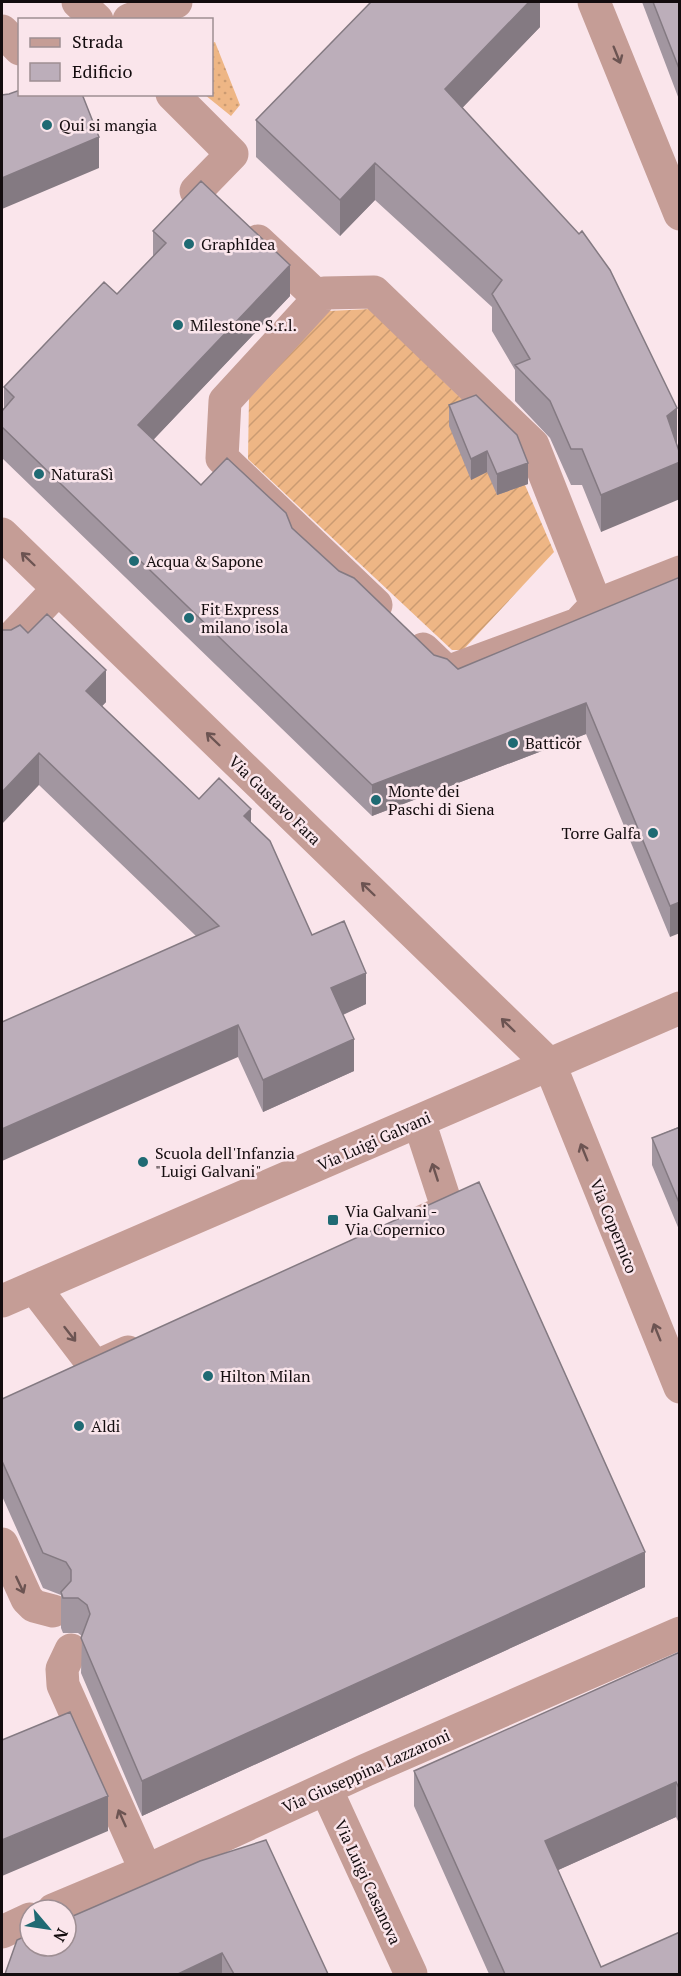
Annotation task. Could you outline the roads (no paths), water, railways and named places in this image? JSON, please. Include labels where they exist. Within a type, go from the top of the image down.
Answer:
[{"type":"street","points":[[78,2],[95,18]]},
{"type":"street","points":[[134,18],[176,2]]},
{"type":"street","points":[[594,2],[680,214]]},
{"type":"street","points":[[2,31],[18,47]]},
{"type":"street","points":[[174,96],[232,154],[214,201],[319,298]]},
{"type":"street","points":[[596,605],[533,445],[374,292],[324,293],[225,401],[222,458],[447,672],[579,624],[596,605],[680,572]]},
{"type":"street","name":"Via Gustavo Fara","points":[[2,534],[550,1065]]},
{"type":"street","points":[[6,644],[58,589]]},
{"type":"street","name":"Via Luigi Galvani","points":[[2,1301],[680,1008]]},
{"type":"street","name":"Via Copernico","points":[[550,1065],[680,1387]]},
{"type":"street","points":[[394,1234],[448,1210],[419,1121]]},
{"type":"street","points":[[34,1287],[95,1367],[151,1341]]},
{"type":"street","points":[[2,1544],[27,1599],[34,1606],[52,1611]]},
{"type":"street","name":"Via Giuseppina Lazzaroni","points":[[78,1900],[680,1633]]},
{"type":"street","points":[[71,1650],[62,1669],[63,1685],[146,1871]]},
{"type":"street","name":"Via Luigi Casanova","points":[[326,1789],[411,1974]]},
{"type":"street","points":[[2,1932],[18,1925]]},
{"type":"place","name":"Qui si mangia","points":[[47,125]]},
{"type":"place","name":"GraphIdea","points":[[189,244]]},
{"type":"place","name":"Milestone S.r.l.","points":[[178,325]]},
{"type":"place","name":"NaturaSì","points":[[39,474]]},
{"type":"place","name":"Acqua & Sapone","points":[[134,561]]},
{"type":"place","name":"Fit Express milano isola","points":[[189,618]]},
{"type":"place","name":"Batticör","points":[[513,743]]},
{"type":"place","name":"Monte dei Paschi di Siena","points":[[376,800]]},
{"type":"place","name":"Torre Galfa","points":[[653,833]]},
{"type":"place","name":"Scuola dell'Infanzia \"Luigi Galvani\"","points":[[143,1162]]},
{"type":"place","name":"Via Galvani - Via Copernico","points":[[333,1220]]},
{"type":"place","name":"Hilton Milan","points":[[208,1376]]},
{"type":"place","name":"Aldi","points":[[79,1426]]}]
